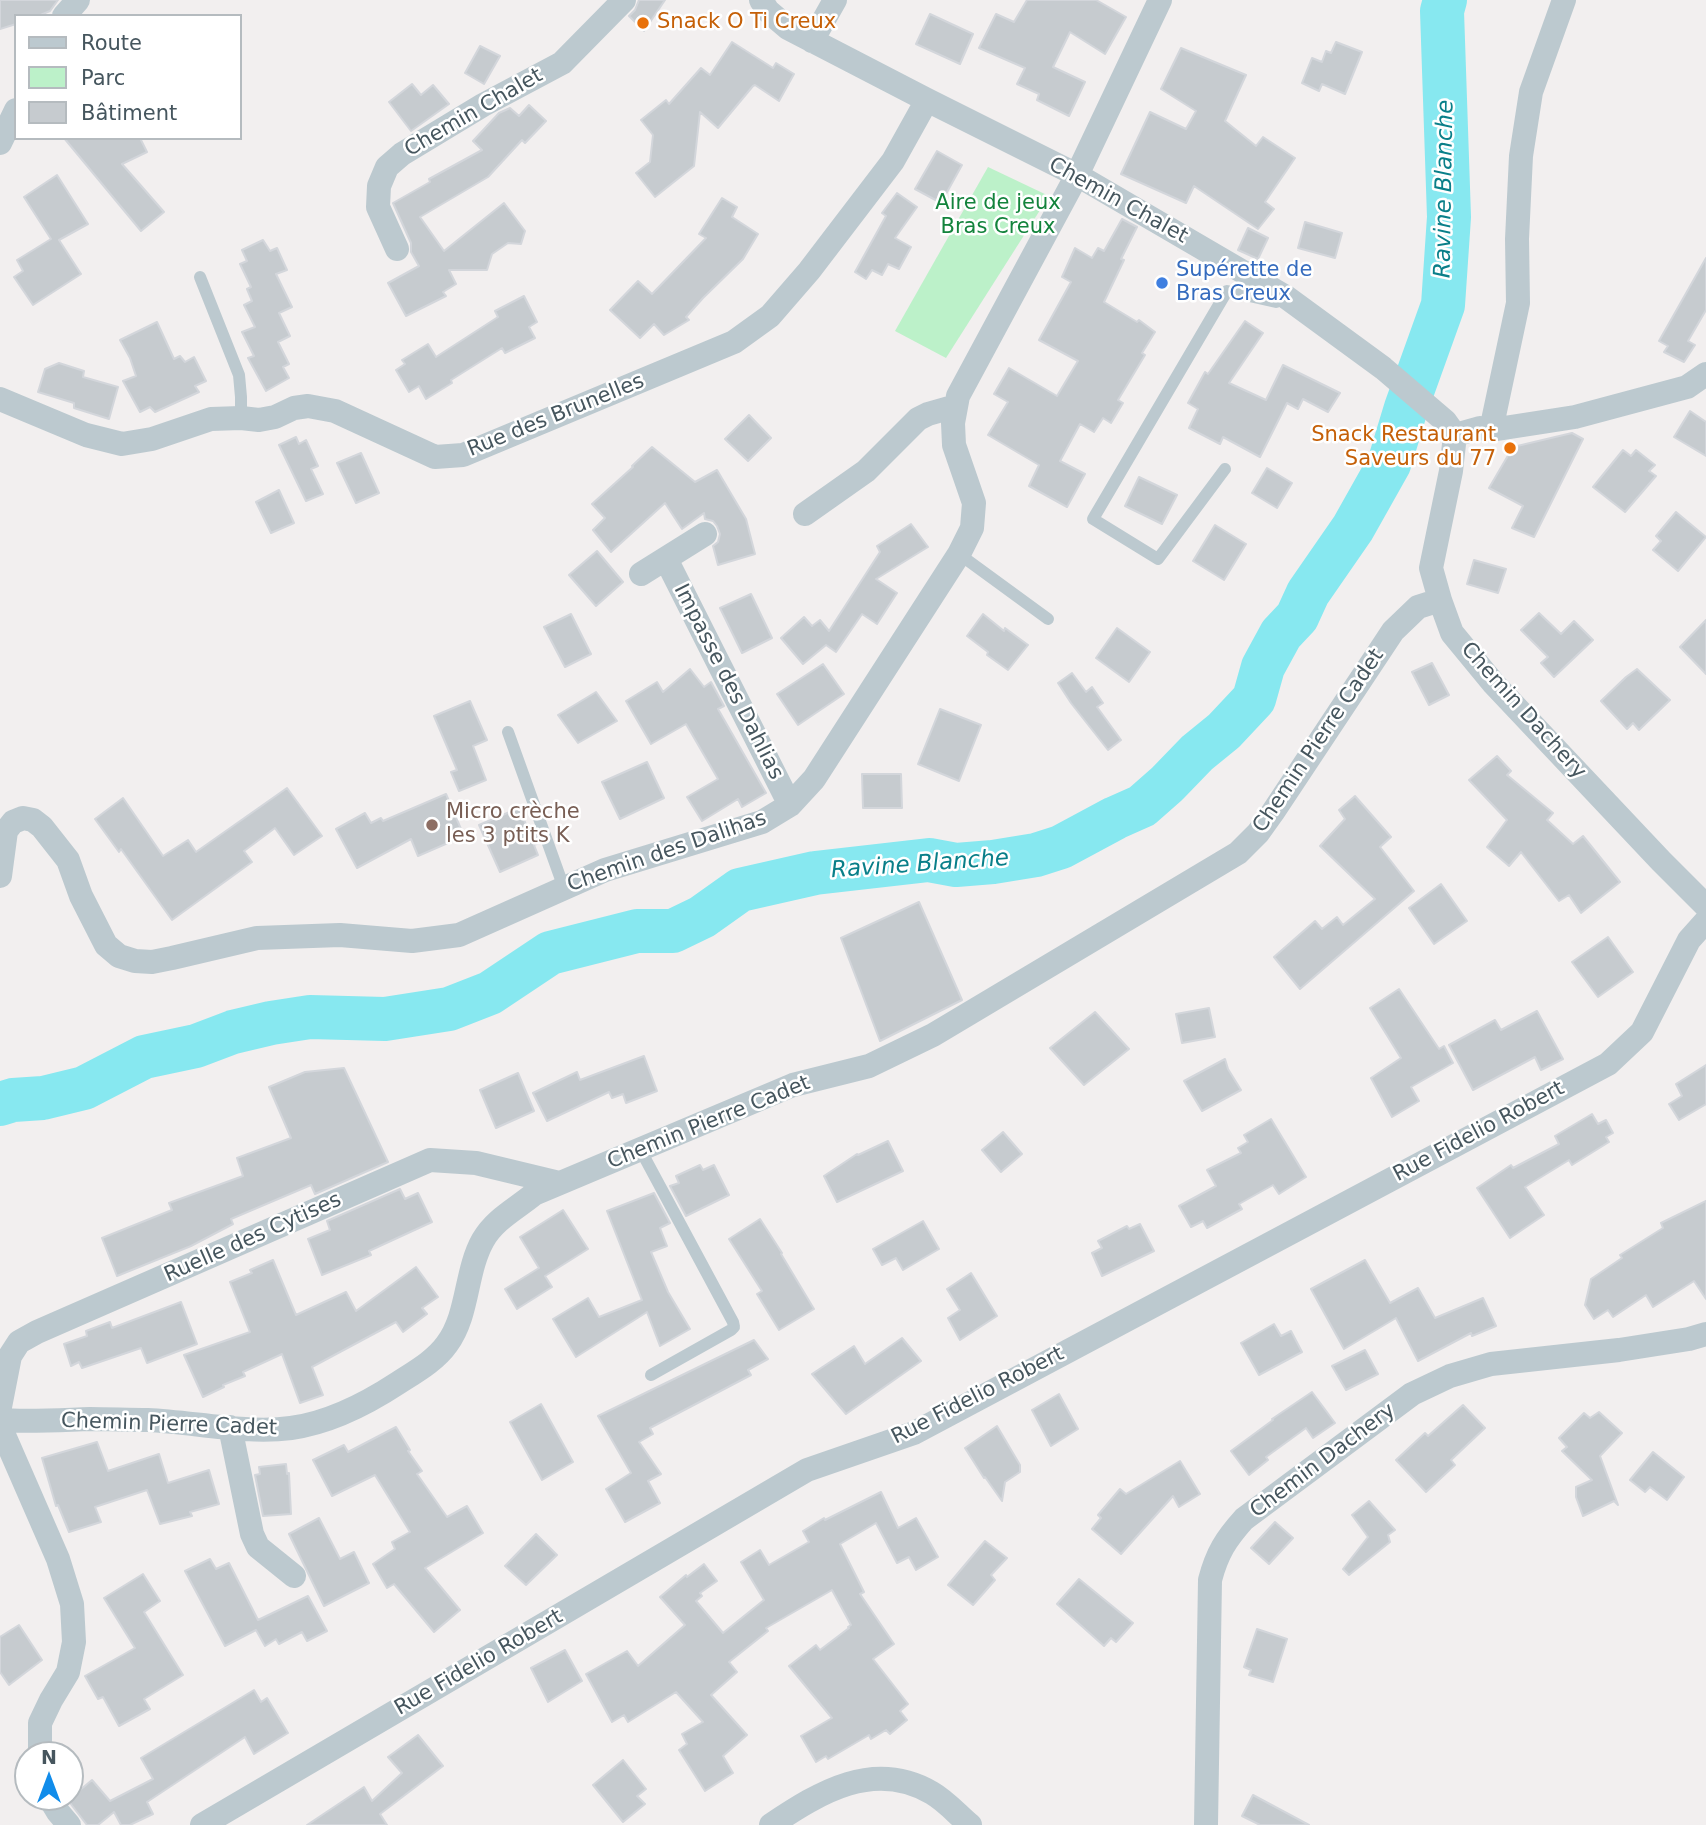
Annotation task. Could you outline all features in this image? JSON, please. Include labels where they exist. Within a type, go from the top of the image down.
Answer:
[{"type":"street","points":[[66,14],[78,0]]},
{"type":"street","name":"Chemin Chalet","points":[[397,249],[378,207],[379,186],[387,167],[402,154],[483,105],[562,63],[624,0]]},
{"type":"street","name":"Chemin Chalet","points":[[761,0],[768,11],[788,28],[1077,175],[1286,297],[1383,368],[1450,428]]},
{"type":"street","points":[[812,41],[835,0]]},
{"type":"street","name":"Chemin des Dalihas","points":[[0,876],[6,831],[13,822],[23,818],[33,820],[42,827],[68,860],[81,896],[106,945],[119,956],[135,961],[152,962],[257,937],[340,935],[412,941],[459,935],[605,870],[762,822],[790,805],[814,779],[960,554],[972,528],[974,502],[954,445],[953,423],[958,396],[1077,175],[1160,0]]},
{"type":"street","points":[[1491,430],[1518,303],[1517,239],[1521,156],[1531,92],[1564,0]]},
{"type":"street","name":"Rue des Brunelles","points":[[0,399],[86,435],[122,444],[152,439],[211,419],[259,420],[308,405],[335,411],[435,457],[463,455],[734,342],[770,316],[809,271],[893,161],[927,100]]},
{"type":"street","points":[[0,143],[14,114]]},
{"type":"street","points":[[1450,428],[1491,430],[1575,416],[1700,386]]},
{"type":"street","points":[[805,514],[866,471],[918,419],[956,406]]},
{"type":"street","name":"Chemin Dachery","points":[[1450,428],[1451,471],[1431,568],[1452,633],[1494,684],[1702,893]]},
{"type":"street","name":"Impasse des Dahlias","points":[[641,574],[705,534]]},
{"type":"street","name":"Impasse des Dahlias","points":[[666,559],[790,805]]},
{"type":"street","name":"Chemin Pierre Cadet","points":[[1,1432],[28,1422],[90,1419],[152,1420],[259,1429],[290,1428],[347,1411],[377,1395],[425,1366],[446,1346],[460,1318],[474,1261],[484,1238],[500,1218],[534,1195],[793,1085],[869,1066],[933,1035],[1238,853],[1258,833],[1273,812],[1393,631],[1418,607],[1440,600]]},
{"type":"street","name":"Rue Fidelio Robert","points":[[202,1825],[807,1470],[914,1433],[1608,1064],[1642,1032],[1689,940],[1706,921]]},
{"type":"street","name":"Ruelle des Cytises","points":[[0,1407],[10,1356],[19,1342],[430,1160],[476,1163],[559,1183]]},
{"type":"street","name":"Chemin Dachery","points":[[1206,1825],[1210,1580],[1221,1548],[1244,1519],[1412,1394],[1450,1376],[1491,1364],[1619,1350],[1706,1334]]},
{"type":"street","points":[[230,1427],[255,1541],[258,1547],[294,1576]]},
{"type":"street","points":[[1,1432],[58,1559],[72,1604],[74,1642],[68,1672],[40,1723],[40,1741]]},
{"type":"street","points":[[771,1825],[804,1802],[852,1781],[871,1779],[903,1782],[926,1790],[970,1825]]},
{"type":"street","points":[[57,1811],[69,1825]]},
{"type":"lane","points":[[200,277],[239,375],[241,418]]},
{"type":"lane","points":[[1225,468],[1158,559],[1093,519],[1227,291],[1276,302],[1286,297]]},
{"type":"lane","points":[[960,554],[1048,619]]},
{"type":"lane","points":[[508,732],[564,888]]},
{"type":"lane","points":[[640,1149],[734,1327],[651,1375]]},
{"type":"green space","name":"Aire de jeux Bras Creux","points":[[988,167],[1049,196],[946,358],[895,331]]},
{"type":"building","points":[[0,0],[58,0],[50,11],[43,14],[14,14],[14,25],[0,29]]},
{"type":"building","name":"Snack O Ti Creux","points":[[639,0],[665,0],[644,31],[629,16]]},
{"type":"building","points":[[1027,0],[1096,0],[1126,17],[1105,54],[1070,32],[1053,67],[1085,82],[1069,116],[1037,100],[1039,94],[1017,84],[1025,68],[979,48],[996,14],[1014,22]]},
{"type":"building","points":[[930,14],[973,34],[960,64],[916,44]]},
{"type":"building","points":[[732,42],[773,68],[776,63],[794,74],[779,101],[753,86],[718,128],[700,112],[694,166],[655,197],[636,173],[650,162],[653,135],[641,120],[666,100],[669,104],[701,68],[710,75]]},
{"type":"building","points":[[1336,42],[1362,52],[1345,94],[1322,84],[1319,91],[1302,83],[1312,58],[1322,62],[1326,51],[1331,53]]},
{"type":"building","points":[[480,46],[500,56],[484,84],[465,73]]},
{"type":"building","points":[[1181,48],[1246,75],[1225,121],[1256,146],[1263,137],[1295,158],[1265,202],[1274,209],[1258,229],[1194,186],[1186,203],[1121,174],[1150,112],[1186,129],[1196,111],[1161,89]]},
{"type":"building","points":[[412,84],[421,95],[433,85],[449,104],[411,131],[389,102]]},
{"type":"building","points":[[529,105],[546,121],[525,143],[522,140],[488,177],[420,217],[444,251],[504,203],[525,231],[521,244],[508,243],[492,254],[487,270],[449,270],[456,284],[443,292],[446,296],[406,316],[388,283],[419,266],[393,203],[430,182],[429,179],[482,150],[473,141],[499,113],[510,108],[519,116]]},
{"type":"building","points":[[66,140],[141,140],[147,152],[122,164],[164,212],[141,231]]},
{"type":"building","points":[[937,151],[962,165],[941,203],[915,189]]},
{"type":"building","points":[[57,175],[88,224],[59,240],[81,274],[33,305],[14,277],[23,271],[17,260],[51,239],[24,197]]},
{"type":"building","points":[[897,193],[917,207],[895,238],[911,247],[899,269],[888,264],[882,275],[872,270],[866,279],[855,272],[886,216],[882,213]]},
{"type":"building","points":[[722,198],[737,207],[732,217],[758,234],[743,259],[686,317],[689,320],[664,335],[654,324],[640,338],[610,310],[638,281],[652,294],[706,238],[699,234]]},
{"type":"building","points":[[1122,219],[1137,227],[1104,302],[1137,322],[1139,320],[1155,332],[1142,353],[1145,355],[1118,400],[1123,403],[1111,423],[1103,418],[1094,432],[1080,424],[1060,461],[1085,474],[1067,507],[1029,486],[1039,465],[988,435],[1008,402],[994,394],[1009,368],[1057,396],[1078,361],[1039,340],[1071,282],[1062,277],[1075,248],[1092,258],[1098,248],[1104,251]]},
{"type":"building","points":[[1305,222],[1342,233],[1335,258],[1298,248]]},
{"type":"building","points":[[1248,228],[1268,238],[1258,259],[1238,250]]},
{"type":"building","points":[[263,240],[270,251],[277,248],[287,270],[276,274],[292,307],[279,313],[290,336],[278,342],[289,364],[283,367],[289,378],[266,391],[248,358],[254,356],[242,332],[255,327],[244,305],[252,301],[247,289],[251,287],[240,264],[247,261],[242,250]]},
{"type":"building","points":[[1706,258],[1706,310],[1688,341],[1695,345],[1684,362],[1664,352],[1668,346],[1659,341]]},
{"type":"building","points":[[524,296],[537,322],[529,327],[535,338],[505,353],[502,348],[426,399],[419,386],[409,392],[396,370],[405,364],[402,360],[428,344],[436,357],[498,317],[495,311]]},
{"type":"building","points":[[1245,321],[1263,333],[1229,383],[1266,400],[1283,365],[1340,393],[1328,412],[1303,399],[1298,409],[1287,403],[1260,457],[1223,437],[1220,444],[1189,428],[1198,409],[1188,403],[1205,372],[1208,374]]},
{"type":"building","points":[[157,322],[174,359],[180,356],[185,362],[194,357],[206,381],[195,386],[199,392],[155,412],[150,407],[140,412],[123,381],[136,376],[120,340]]},
{"type":"building","points":[[59,363],[84,371],[83,377],[118,387],[109,419],[74,408],[74,403],[38,392],[45,369]]},
{"type":"building","points":[[1690,411],[1706,422],[1706,456],[1674,437]]},
{"type":"building","points":[[749,415],[771,438],[748,461],[725,439]]},
{"type":"building","points":[[1572,433],[1583,439],[1534,537],[1512,528],[1523,506],[1489,488],[1513,447]]},
{"type":"building","points":[[296,437],[299,444],[306,440],[318,466],[311,469],[323,494],[306,501],[279,445]]},
{"type":"building","points":[[652,447],[695,482],[717,470],[746,519],[755,554],[718,565],[713,546],[718,542],[720,534],[713,521],[705,519],[704,513],[682,529],[665,503],[611,552],[593,530],[605,518],[592,504]]},
{"type":"building","points":[[1623,450],[1631,456],[1636,450],[1655,465],[1649,471],[1656,476],[1625,512],[1593,487]]},
{"type":"building","points":[[361,453],[379,493],[356,503],[337,463]]},
{"type":"building","points":[[1267,468],[1292,483],[1277,508],[1252,493]]},
{"type":"building","points":[[1139,477],[1177,495],[1162,524],[1125,506]]},
{"type":"building","points":[[279,490],[294,523],[271,533],[256,502]]},
{"type":"building","points":[[1676,512],[1706,537],[1678,571],[1653,550],[1661,541],[1656,536]]},
{"type":"building","points":[[911,524],[928,547],[876,579],[897,593],[877,624],[862,614],[836,652],[826,645],[803,664],[781,638],[804,617],[812,626],[820,620],[829,631],[880,552],[877,546]]},
{"type":"building","points":[[1215,525],[1246,544],[1224,580],[1193,561]]},
{"type":"building","points":[[597,551],[623,582],[596,606],[569,575]]},
{"type":"building","points":[[1474,560],[1506,569],[1498,593],[1467,584]]},
{"type":"building","points":[[751,594],[772,638],[742,653],[720,608]]},
{"type":"building","points":[[1539,613],[1561,634],[1574,621],[1593,640],[1554,677],[1541,663],[1548,657],[1521,630]]},
{"type":"building","points":[[571,614],[591,654],[565,667],[544,627]]},
{"type":"building","points":[[983,614],[1028,645],[1008,670],[967,636]]},
{"type":"building","points":[[1706,620],[1706,674],[1680,647]]},
{"type":"building","points":[[1117,628],[1150,652],[1129,682],[1096,658]]},
{"type":"building","points":[[1432,663],[1449,695],[1429,705],[1412,672]]},
{"type":"building","points":[[823,664],[844,694],[798,725],[777,694]]},
{"type":"building","points":[[690,669],[704,687],[711,682],[724,706],[718,709],[766,793],[742,807],[738,799],[702,821],[687,797],[718,779],[686,724],[651,744],[626,701],[657,682],[663,692]]},
{"type":"building","points":[[1637,669],[1670,700],[1639,730],[1633,723],[1627,729],[1601,701]]},
{"type":"building","points":[[1072,673],[1086,692],[1092,687],[1103,703],[1097,707],[1121,740],[1108,750],[1058,683]]},
{"type":"building","points":[[596,692],[617,721],[578,743],[558,715]]},
{"type":"building","points":[[470,701],[487,740],[473,746],[486,780],[459,791],[451,772],[457,770],[434,716]]},
{"type":"building","points":[[940,709],[981,725],[959,781],[918,764]]},
{"type":"building","points":[[1497,756],[1511,771],[1507,775],[1553,813],[1547,820],[1573,844],[1583,836],[1620,882],[1581,913],[1569,895],[1559,901],[1521,852],[1509,866],[1487,847],[1507,820],[1469,780]]},
{"type":"building","points":[[647,762],[664,798],[620,819],[602,782]]},
{"type":"building","points":[[862,774],[901,774],[902,808],[863,808]]},
{"type":"building","points":[[287,788],[322,836],[294,855],[275,828],[244,851],[252,862],[172,920],[121,849],[119,852],[95,819],[123,798],[163,856],[188,840],[196,852]]},
{"type":"building","points":[[446,794],[464,836],[418,856],[411,839],[357,868],[336,829],[365,813],[371,823],[381,818],[383,821]]},
{"type":"building","points":[[1355,796],[1391,837],[1380,847],[1414,891],[1300,989],[1274,957],[1315,921],[1322,929],[1337,917],[1343,925],[1375,899],[1320,846],[1345,819],[1339,810]]},
{"type":"building","points":[[519,808],[527,827],[532,826],[539,843],[534,845],[538,855],[500,872],[479,825]]},
{"type":"building","points":[[1441,884],[1467,921],[1434,944],[1409,908]]},
{"type":"building","points":[[919,902],[962,1000],[880,1041],[841,938]]},
{"type":"building","points":[[1608,937],[1633,972],[1598,997],[1572,962]]},
{"type":"building","points":[[1399,989],[1439,1049],[1444,1046],[1453,1063],[1411,1087],[1419,1101],[1392,1117],[1371,1078],[1401,1058],[1370,1008]]},
{"type":"building","points":[[1209,1008],[1215,1037],[1182,1043],[1176,1014]]},
{"type":"building","points":[[1537,1011],[1563,1059],[1541,1070],[1535,1057],[1473,1090],[1449,1045],[1495,1020],[1501,1030]]},
{"type":"building","points":[[1095,1012],[1129,1049],[1084,1085],[1050,1048]]},
{"type":"building","points":[[644,1056],[657,1091],[626,1103],[623,1094],[612,1098],[609,1092],[547,1121],[533,1093],[577,1072],[580,1080]]},
{"type":"building","points":[[1225,1059],[1241,1090],[1202,1111],[1184,1081]]},
{"type":"building","points":[[1706,1065],[1706,1104],[1679,1120],[1669,1104],[1682,1096],[1676,1084]]},
{"type":"building","points":[[344,1068],[388,1162],[315,1194],[311,1185],[231,1219],[233,1224],[191,1246],[117,1276],[102,1238],[172,1210],[169,1203],[243,1176],[237,1158],[291,1138],[269,1087],[305,1072]]},
{"type":"building","points":[[518,1073],[534,1111],[496,1128],[480,1090]]},
{"type":"building","points":[[1592,1114],[1598,1124],[1606,1120],[1613,1133],[1606,1137],[1609,1142],[1572,1165],[1569,1160],[1525,1187],[1544,1215],[1510,1238],[1477,1188],[1511,1165],[1513,1168],[1559,1144],[1555,1136]]},
{"type":"building","points":[[1271,1119],[1306,1177],[1279,1194],[1273,1185],[1239,1204],[1242,1209],[1207,1228],[1203,1221],[1191,1227],[1179,1206],[1216,1186],[1207,1170],[1241,1153],[1238,1148],[1248,1142],[1244,1135]]},
{"type":"building","points":[[1003,1132],[1022,1154],[1001,1172],[982,1150]]},
{"type":"building","points":[[888,1141],[903,1171],[837,1202],[824,1176],[857,1154]]},
{"type":"building","points":[[700,1165],[703,1170],[714,1165],[729,1195],[686,1216],[670,1186],[679,1183],[676,1176]]},
{"type":"building","points":[[400,1189],[405,1199],[418,1193],[432,1222],[369,1251],[371,1255],[322,1275],[308,1239],[330,1230],[327,1221]]},
{"type":"building","points":[[654,1193],[670,1223],[660,1228],[667,1246],[651,1252],[668,1292],[690,1329],[660,1346],[647,1312],[576,1357],[553,1319],[588,1298],[599,1317],[642,1300],[607,1211]]},
{"type":"building","points":[[1706,1201],[1706,1299],[1694,1281],[1653,1307],[1646,1295],[1613,1317],[1608,1310],[1594,1319],[1585,1305],[1591,1279],[1622,1258],[1620,1255],[1663,1228],[1661,1223]]},
{"type":"building","points":[[563,1210],[588,1249],[545,1276],[552,1287],[517,1309],[505,1289],[539,1268],[520,1237]]},
{"type":"building","points":[[760,1219],[814,1309],[779,1330],[757,1294],[762,1291],[729,1239]]},
{"type":"building","points":[[923,1221],[939,1249],[903,1270],[896,1258],[882,1265],[873,1249]]},
{"type":"building","points":[[1140,1224],[1154,1251],[1102,1276],[1092,1253],[1102,1248],[1098,1241],[1127,1226],[1129,1229]]},
{"type":"building","points":[[273,1260],[296,1315],[346,1292],[356,1311],[416,1267],[438,1297],[422,1308],[427,1314],[403,1332],[396,1322],[312,1367],[323,1395],[300,1403],[282,1354],[243,1372],[245,1376],[203,1397],[184,1355],[250,1332],[230,1282]]},
{"type":"building","points":[[1365,1260],[1390,1303],[1418,1288],[1435,1318],[1483,1298],[1496,1326],[1472,1336],[1471,1333],[1418,1361],[1396,1318],[1344,1349],[1311,1289]]},
{"type":"building","points":[[971,1273],[997,1316],[960,1340],[948,1318],[960,1310],[947,1289]]},
{"type":"building","points":[[181,1302],[197,1344],[147,1363],[141,1348],[82,1368],[79,1362],[71,1366],[64,1344],[87,1336],[86,1331],[110,1322],[112,1328]]},
{"type":"building","points":[[1274,1324],[1281,1336],[1291,1331],[1302,1352],[1259,1375],[1241,1343]]},
{"type":"building","points":[[902,1338],[921,1361],[846,1414],[812,1374],[854,1346],[865,1364]]},
{"type":"building","points":[[754,1340],[768,1359],[748,1370],[751,1375],[650,1428],[653,1434],[639,1442],[661,1474],[648,1481],[660,1503],[625,1522],[606,1489],[631,1473],[598,1416]]},
{"type":"building","points":[[1365,1350],[1378,1374],[1346,1390],[1332,1366]]},
{"type":"building","points":[[1312,1392],[1335,1423],[1313,1438],[1306,1428],[1266,1457],[1268,1460],[1249,1475],[1231,1451]]},
{"type":"building","points":[[1059,1394],[1078,1429],[1051,1446],[1032,1410]]},
{"type":"building","points":[[541,1404],[573,1462],[542,1480],[510,1422]]},
{"type":"building","points":[[1463,1405],[1485,1428],[1451,1460],[1455,1465],[1426,1492],[1396,1460],[1425,1433],[1428,1436]]},
{"type":"building","points":[[1599,1412],[1622,1433],[1600,1456],[1618,1505],[1614,1501],[1583,1516],[1576,1497],[1576,1487],[1592,1480],[1562,1451],[1567,1447],[1559,1438],[1584,1413],[1590,1418]]},
{"type":"building","points":[[997,1426],[1020,1465],[1020,1472],[1005,1482],[1002,1501],[965,1448]]},
{"type":"building","points":[[396,1427],[422,1471],[417,1474],[447,1517],[467,1506],[483,1533],[425,1568],[460,1610],[434,1632],[394,1584],[387,1588],[373,1564],[395,1549],[392,1542],[410,1532],[375,1475],[332,1496],[313,1460],[344,1445],[348,1452]]},
{"type":"building","points":[[97,1442],[108,1471],[159,1454],[168,1483],[209,1470],[219,1504],[190,1512],[192,1516],[160,1524],[147,1490],[95,1507],[101,1522],[69,1532],[58,1505],[56,1506],[42,1458]]},
{"type":"building","points":[[1653,1452],[1684,1477],[1667,1500],[1650,1487],[1645,1492],[1630,1480]]},
{"type":"building","points":[[1180,1461],[1200,1494],[1179,1507],[1173,1496],[1121,1554],[1092,1529],[1101,1518],[1098,1515],[1120,1489],[1126,1494]]},
{"type":"building","points":[[286,1464],[291,1514],[263,1516],[255,1475],[260,1474],[259,1467]]},
{"type":"building","points":[[881,1492],[898,1528],[916,1518],[938,1557],[916,1570],[909,1557],[897,1563],[876,1523],[840,1544],[864,1592],[860,1594],[894,1644],[873,1659],[908,1704],[900,1711],[907,1720],[890,1734],[886,1730],[871,1739],[869,1735],[828,1759],[826,1756],[816,1762],[801,1736],[832,1718],[789,1666],[816,1645],[820,1650],[851,1625],[832,1590],[766,1628],[768,1631],[729,1662],[737,1672],[711,1695],[747,1735],[723,1756],[733,1773],[705,1791],[679,1750],[687,1744],[682,1734],[703,1722],[676,1692],[628,1722],[624,1715],[612,1722],[586,1674],[627,1651],[638,1666],[685,1625],[660,1597],[704,1564],[717,1581],[700,1593],[702,1596],[696,1601],[723,1633],[764,1600],[741,1562],[760,1550],[769,1565],[809,1542],[803,1531],[824,1518],[825,1520]]},
{"type":"building","points":[[1369,1501],[1395,1530],[1388,1535],[1390,1542],[1349,1575],[1343,1569],[1368,1537],[1352,1515]]},
{"type":"building","points":[[319,1518],[340,1559],[354,1552],[369,1583],[324,1606],[289,1534]]},
{"type":"building","points":[[1275,1522],[1293,1538],[1269,1564],[1251,1548]]},
{"type":"building","points":[[536,1534],[557,1555],[526,1585],[505,1566]]},
{"type":"building","points":[[985,1541],[1007,1558],[991,1575],[995,1580],[973,1605],[948,1585]]},
{"type":"building","points":[[210,1559],[216,1569],[229,1563],[258,1620],[308,1596],[327,1631],[307,1641],[302,1632],[279,1644],[276,1639],[265,1646],[256,1630],[225,1646],[185,1571]]},
{"type":"building","points":[[143,1574],[160,1601],[144,1612],[183,1675],[144,1699],[150,1709],[119,1726],[103,1697],[98,1699],[85,1676],[135,1648],[104,1598]]},
{"type":"building","points":[[1079,1579],[1133,1623],[1116,1642],[1111,1638],[1104,1646],[1057,1604]]},
{"type":"building","points":[[19,1625],[42,1660],[9,1685],[0,1672],[0,1637]]},
{"type":"building","points":[[1257,1629],[1287,1639],[1273,1682],[1249,1675],[1251,1670],[1244,1667]]},
{"type":"building","points":[[565,1650],[582,1681],[548,1702],[531,1668]]},
{"type":"building","points":[[254,1690],[261,1702],[267,1698],[288,1733],[254,1754],[245,1737],[147,1802],[153,1814],[130,1825],[121,1825],[114,1812],[98,1825],[87,1825],[76,1811],[84,1811],[84,1787],[92,1780],[110,1801],[153,1779],[141,1758]]},
{"type":"building","points":[[418,1735],[443,1766],[380,1814],[387,1825],[307,1825],[364,1787],[372,1801],[402,1773],[388,1757]]},
{"type":"building","points":[[623,1760],[646,1789],[637,1796],[645,1804],[623,1822],[593,1785]]},
{"type":"building","points":[[1253,1795],[1309,1825],[1260,1825],[1242,1816]]},
{"type":"waterway","name":"Ravine Blanche","points":[[0,1104],[13,1100],[43,1098],[84,1088],[144,1057],[196,1046],[233,1032],[271,1023],[310,1017],[385,1019],[449,1009],[490,993],[550,953],[637,931],[673,931],[702,917],[740,890],[815,873],[929,860],[956,865],[1036,855],[1061,847],[1142,806],[1224,731],[1254,699],[1263,667],[1281,634],[1297,617],[1308,593],[1353,528],[1389,464],[1443,305],[1449,217],[1442,11],[1445,0]]},
{"type":"place","name":"Snack O Ti Creux","points":[[643,23]]},
{"type":"place","name":"Supérette de Bras Creux","points":[[1162,283]]},
{"type":"place","name":"Snack Restaurant Saveurs du 77","points":[[1510,448]]},
{"type":"place","name":"Micro crèche les 3 ptits K","points":[[432,825]]}]
